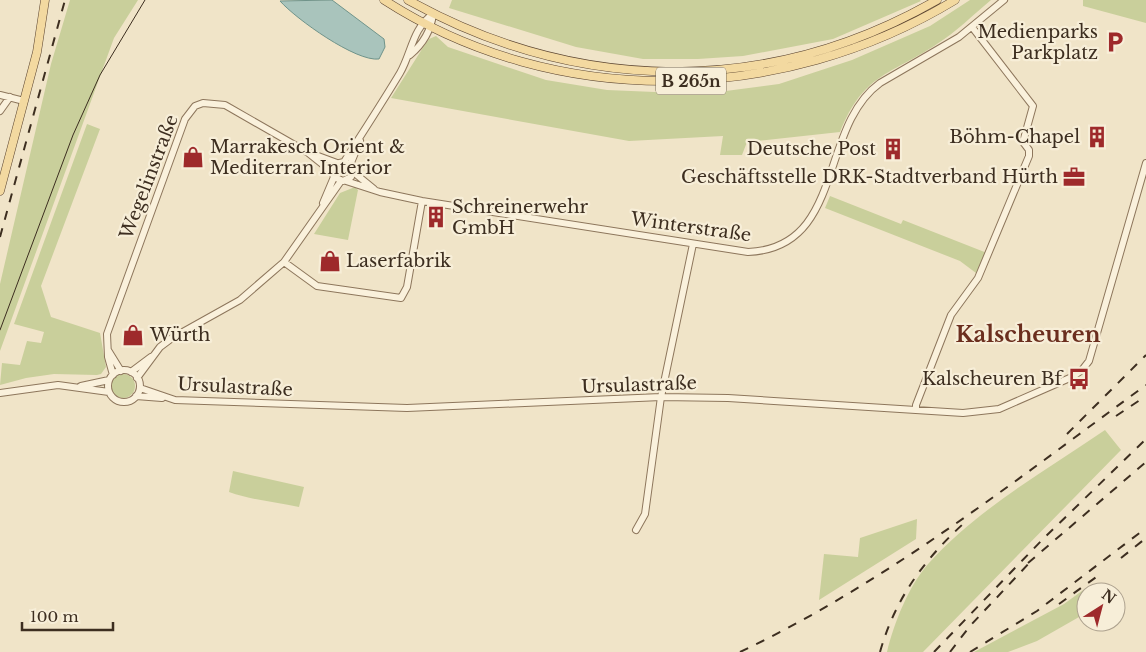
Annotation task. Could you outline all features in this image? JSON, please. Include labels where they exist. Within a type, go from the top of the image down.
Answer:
[{"type":"main road","points":[[0,191],[37,52],[45,0]]},
{"type":"main road","name":"B 265n","points":[[384,0],[432,27],[500,54],[562,71],[642,81],[702,81],[742,77],[820,61],[865,46],[912,25],[954,0]]},
{"type":"main road","name":"B 265n","points":[[408,0],[480,36],[567,61],[638,72],[674,73],[741,68],[809,54],[883,28],[937,0]]},
{"type":"street","name":"Winterstraße","points":[[333,174],[343,181],[422,201],[693,244],[757,252],[777,247],[793,238],[808,222],[816,209],[852,118],[865,96],[880,83],[972,27],[1004,0]]},
{"type":"street","points":[[410,55],[411,44],[422,22],[433,14]]},
{"type":"street","points":[[131,372],[172,338],[226,310],[252,292],[284,262],[307,232],[322,207],[343,181],[346,165],[361,138],[410,55],[419,48],[432,27],[433,14]]},
{"type":"street","points":[[916,410],[916,405],[951,315],[978,278],[1029,156],[1029,150],[1023,142],[1033,106],[972,27]]},
{"type":"street","points":[[0,95],[24,102]]},
{"type":"street","points":[[0,111],[10,97]]},
{"type":"street","name":"Wegelinstraße","points":[[111,378],[107,334],[169,160],[185,120],[195,106],[210,102],[225,106],[307,152],[346,165]]},
{"type":"street","name":"Wegelinstraße","points":[[307,152],[333,174]]},
{"type":"street","name":"Ursulastraße","points":[[0,393],[58,384],[109,392],[120,402],[130,401],[136,396],[407,408],[662,398],[782,400],[963,413],[999,409],[1078,374],[1086,367],[1092,352],[1146,163]]},
{"type":"street","points":[[322,207],[333,174],[346,165]]},
{"type":"street","name":"Winterstraße","points":[[346,165],[375,190]]},
{"type":"street","points":[[284,262],[317,286],[401,298],[407,287],[422,201]]},
{"type":"street","points":[[636,530],[645,514],[662,398],[693,244]]},
{"type":"street","points":[[108,350],[122,371],[131,372],[138,378],[140,388],[136,396]]},
{"type":"street","points":[[138,378],[151,357]]},
{"type":"street","name":"Ursulastraße","points":[[80,386],[111,378],[122,371]]},
{"type":"street","points":[[109,392],[111,378]]},
{"type":"street","name":"Ursulastraße","points":[[140,388],[166,398]]},
{"type":"green space","points":[[70,0],[138,0],[114,38],[0,351],[0,284],[51,64]]},
{"type":"green space","points":[[452,0],[921,1],[833,39],[743,56],[698,59],[643,59],[576,47],[449,8]]},
{"type":"green space","points":[[970,0],[991,0],[944,39],[892,70],[869,87],[849,113],[840,132],[747,142],[742,155],[720,155],[723,136],[629,141],[391,98],[429,39],[436,36],[448,47],[546,80],[607,90],[703,94],[779,84],[852,60],[930,26]]},
{"type":"green space","points":[[1083,0],[1146,0],[1146,23],[1083,6]]},
{"type":"green space","points":[[87,124],[100,129],[41,286],[51,317],[100,333],[106,367],[101,374],[97,375],[54,374],[26,378],[0,385],[2,363],[20,365],[27,341],[41,343],[44,332],[14,324]]},
{"type":"green space","points":[[355,187],[358,190],[348,240],[314,234],[340,193]]},
{"type":"green space","points":[[830,196],[901,224],[903,220],[987,253],[976,273],[960,261],[825,208]]},
{"type":"green space","points":[[123,374],[132,377],[135,386],[132,395],[123,398],[114,395],[111,386],[114,377]]},
{"type":"green space","points":[[1105,430],[1121,450],[923,652],[887,652],[898,617],[915,582],[929,563],[948,543],[1013,491]]},
{"type":"green space","points":[[233,471],[304,487],[299,507],[254,499],[229,492]]},
{"type":"green space","points":[[917,519],[916,539],[819,600],[824,554],[858,557],[860,538]]},
{"type":"green space","points":[[1076,595],[1076,619],[1037,641],[1008,652],[974,652],[1064,604]]},
{"type":"water","points":[[332,0],[384,39],[385,47],[379,59],[356,54],[342,47],[312,28],[280,1]]},
{"type":"tram line","points":[[0,330],[73,135],[100,75],[145,0]]},
{"type":"railway","points":[[0,237],[65,0]]},
{"type":"railway","points":[[1067,434],[1146,355]]},
{"type":"railway","points":[[740,652],[794,625],[847,595],[898,562],[999,493],[1146,385]]},
{"type":"railway","points":[[1116,416],[1146,396]]},
{"type":"railway","points":[[934,652],[1043,539],[1146,439]]},
{"type":"railway","points":[[1028,563],[1146,462]]},
{"type":"railway","points":[[880,652],[894,615],[912,582],[935,552],[963,524]]},
{"type":"railway","points":[[970,652],[1037,611],[1146,528]]},
{"type":"railway","points":[[1121,558],[1146,538]]},
{"type":"railway","points":[[950,652],[970,626],[1033,559]]},
{"type":"railway","points":[[1059,604],[1099,575]]},
{"type":"place","name":"Medienparks Parkplatz","points":[[1115,42]]},
{"type":"place","name":"Böhm-Chapel","points":[[1097,137]]},
{"type":"place","name":"Deutsche Post","points":[[893,149]]},
{"type":"place","name":"Marrakesch Orient & Mediterran Interior","points":[[193,157]]},
{"type":"place","name":"Geschäftsstelle DRK-Stadtverband Hürth","points":[[1074,177]]},
{"type":"place","name":"Schreinerwehr GmbH","points":[[436,217]]},
{"type":"place","name":"Laserfabrik","points":[[330,261]]},
{"type":"place","name":"Würth","points":[[133,335]]},
{"type":"place","name":"Kalscheuren Bf","points":[[1079,379]]},
{"type":"district","name":"Kalscheuren","points":[[1028,334]]}]
